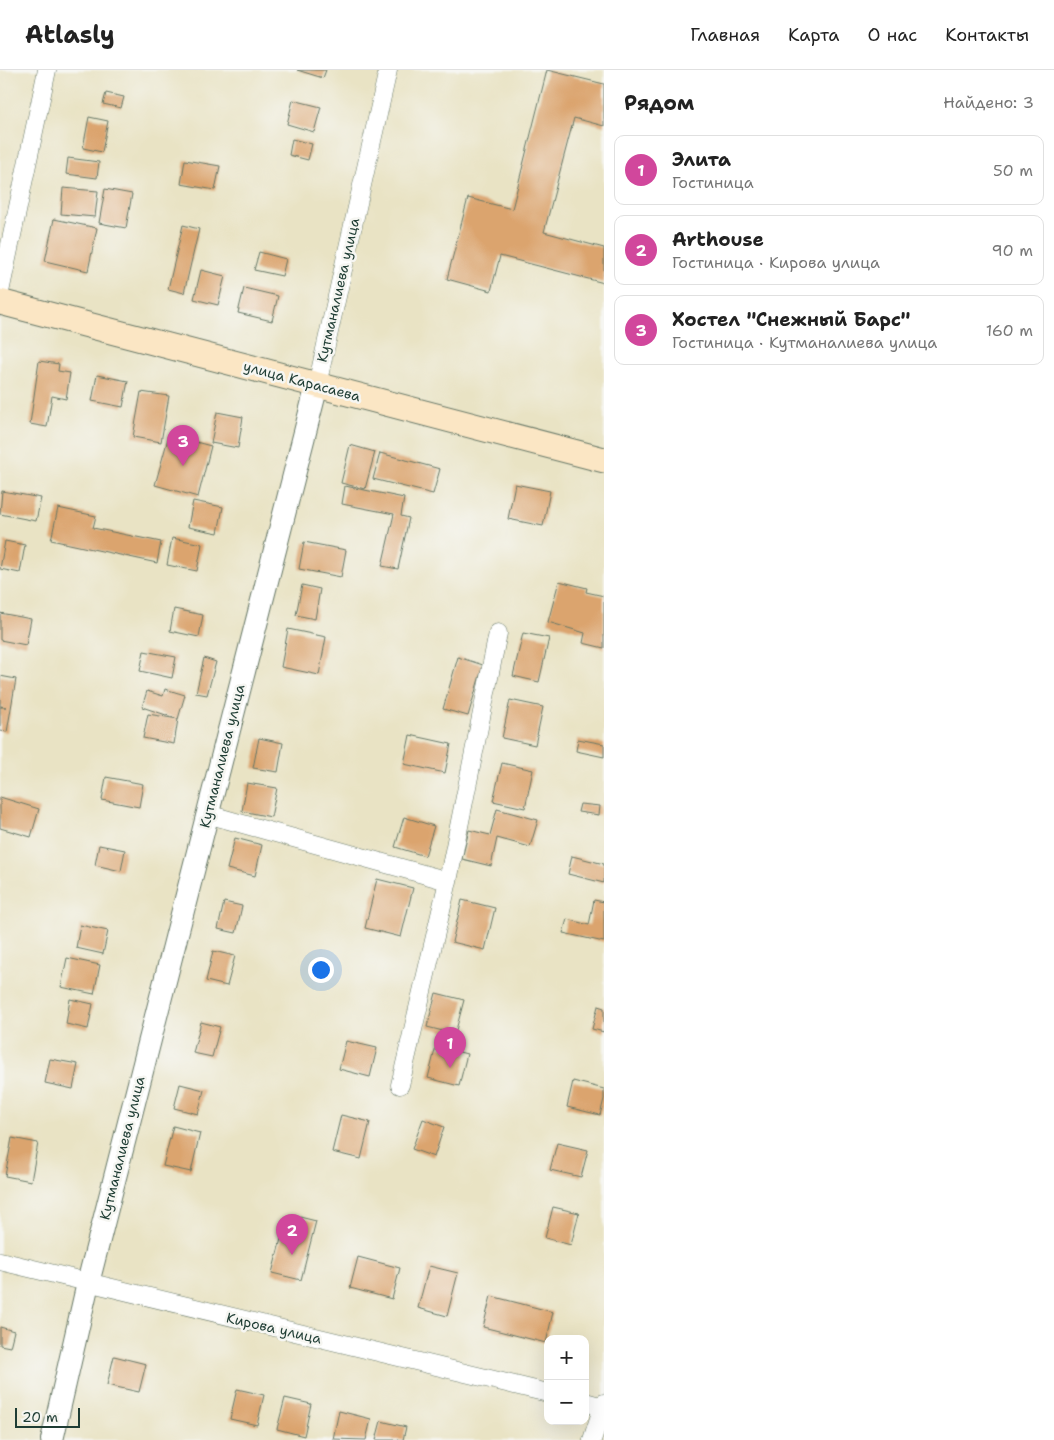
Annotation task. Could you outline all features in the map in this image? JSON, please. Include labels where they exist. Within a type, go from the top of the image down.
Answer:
[{"type":"main road","name":"улица Карасаева","points":[[0,302],[604,460]]},
{"type":"street","points":[[0,292],[47,70]]},
{"type":"street","name":"Кутманалиева улица","points":[[52,1440],[88,1283],[317,385],[388,70]]},
{"type":"street","points":[[400,1085],[448,881],[498,633]]},
{"type":"street","points":[[207,814],[448,881]]},
{"type":"street","name":"Кирова улица","points":[[0,1261],[544,1393]]},
{"type":"street","points":[[589,1403],[604,1405],[592,1440]]},
{"type":"building","points":[[297,70],[326,70],[323,78]]},
{"type":"building","points":[[547,70],[604,84],[604,126],[574,118],[544,232],[604,248],[604,283],[500,256],[491,291],[447,279],[468,198],[512,209]]},
{"type":"building","points":[[106,93],[124,97],[121,108],[103,104]]},
{"type":"building","points":[[293,100],[321,107],[314,132],[287,124]]},
{"type":"building","points":[[89,117],[108,121],[102,152],[83,148]]},
{"type":"building","points":[[292,139],[312,144],[308,160],[289,155]]},
{"type":"building","points":[[68,158],[99,162],[97,178],[66,174]]},
{"type":"building","points":[[185,160],[220,166],[215,190],[181,184]]},
{"type":"building","points":[[63,188],[98,191],[95,217],[61,214]]},
{"type":"building","points":[[105,189],[132,194],[126,228],[99,223]]},
{"type":"building","points":[[54,219],[97,228],[88,271],[45,261]]},
{"type":"building","points":[[183,225],[199,229],[184,293],[168,289]]},
{"type":"building","points":[[259,252],[286,259],[282,276],[254,270]]},
{"type":"building","points":[[201,270],[225,276],[218,305],[194,299]]},
{"type":"building","points":[[244,288],[278,296],[272,321],[238,313]]},
{"type":"building","points":[[39,361],[59,364],[58,371],[70,373],[66,399],[52,396],[47,427],[30,424]]},
{"type":"building","points":[[97,375],[128,381],[123,407],[92,401]]},
{"type":"building","points":[[141,392],[169,396],[161,442],[133,437]]},
{"type":"building","points":[[217,412],[243,417],[238,448],[211,443]]},
{"type":"building","points":[[169,435],[211,446],[198,497],[155,485]]},
{"type":"building","points":[[350,445],[375,452],[365,489],[341,483]]},
{"type":"building","points":[[380,453],[440,469],[433,494],[373,479]]},
{"type":"building","points":[[515,484],[550,491],[543,526],[508,519]]},
{"type":"building","points":[[345,486],[404,498],[401,516],[409,518],[398,569],[382,566],[394,514],[342,504]]},
{"type":"building","points":[[2,491],[41,498],[36,521],[0,514]]},
{"type":"building","points":[[193,501],[223,507],[218,533],[188,527]]},
{"type":"building","points":[[58,508],[96,516],[93,528],[161,542],[157,563],[51,540]]},
{"type":"building","points":[[172,538],[202,544],[197,571],[167,565]]},
{"type":"building","points":[[5,541],[25,545],[20,573],[0,569]]},
{"type":"building","points":[[304,542],[346,550],[341,577],[299,569]]},
{"type":"building","points":[[559,581],[587,588],[586,592],[604,596],[604,648],[583,643],[585,633],[548,622]]},
{"type":"building","points":[[302,585],[320,589],[315,619],[296,615]]},
{"type":"building","points":[[174,609],[203,615],[199,637],[170,631]]},
{"type":"building","points":[[0,613],[31,619],[26,645],[0,640]]},
{"type":"building","points":[[288,629],[326,637],[319,675],[281,667]]},
{"type":"building","points":[[523,633],[549,638],[539,682],[513,676]]},
{"type":"building","points":[[144,651],[176,657],[172,678],[140,671]]},
{"type":"building","points":[[458,657],[483,665],[468,716],[443,709]]},
{"type":"building","points":[[204,658],[216,662],[207,695],[196,693]]},
{"type":"building","points":[[0,676],[16,679],[7,732],[0,731],[0,707],[6,707],[0,706]]},
{"type":"building","points":[[165,689],[185,695],[178,719],[142,707],[147,691],[163,696]]},
{"type":"building","points":[[510,700],[543,707],[535,745],[502,738]]},
{"type":"building","points":[[148,714],[178,719],[174,744],[143,738]]},
{"type":"building","points":[[410,735],[451,744],[445,773],[404,764]]},
{"type":"building","points":[[259,738],[283,743],[278,772],[253,768]]},
{"type":"building","points":[[578,739],[604,744],[604,757],[576,751]]},
{"type":"building","points":[[502,763],[533,770],[525,808],[493,801]]},
{"type":"building","points":[[106,777],[143,784],[139,807],[102,800]]},
{"type":"building","points":[[247,783],[277,788],[271,817],[242,811]]},
{"type":"building","points":[[0,797],[39,809],[31,837],[0,828]]},
{"type":"building","points":[[580,804],[600,806],[599,815],[578,812]]},
{"type":"building","points":[[497,809],[538,820],[530,847],[497,838],[491,866],[462,859],[469,830],[490,835]]},
{"type":"building","points":[[404,817],[434,826],[425,856],[395,847]]},
{"type":"building","points":[[235,838],[262,845],[255,876],[227,869]]},
{"type":"building","points":[[99,845],[125,850],[121,871],[95,865]]},
{"type":"building","points":[[572,856],[604,864],[604,883],[568,874]]},
{"type":"building","points":[[377,879],[413,888],[401,937],[365,928]]},
{"type":"building","points":[[462,900],[495,908],[485,950],[452,942]]},
{"type":"building","points":[[594,900],[604,902],[604,942],[563,933],[567,919],[589,925]]},
{"type":"building","points":[[224,902],[242,906],[236,933],[218,929]]},
{"type":"building","points":[[80,925],[108,931],[103,954],[76,948]]},
{"type":"building","points":[[213,951],[235,956],[227,986],[206,981]]},
{"type":"building","points":[[67,958],[100,965],[94,994],[61,987]]},
{"type":"building","points":[[436,993],[464,1000],[455,1034],[427,1027]]},
{"type":"building","points":[[70,999],[93,1004],[88,1029],[66,1024]]},
{"type":"building","points":[[598,1006],[604,1008],[604,1032],[592,1029]]},
{"type":"building","points":[[201,1022],[220,1027],[212,1057],[193,1053]]},
{"type":"building","points":[[346,1041],[377,1048],[370,1077],[339,1069]]},
{"type":"building","points":[[436,1046],[467,1054],[459,1086],[428,1078]]},
{"type":"building","points":[[50,1059],[78,1064],[73,1089],[45,1083]]},
{"type":"building","points":[[573,1081],[604,1089],[604,1099],[600,1115],[567,1107]]},
{"type":"building","points":[[180,1084],[204,1090],[198,1114],[174,1108]]},
{"type":"building","points":[[341,1115],[370,1122],[361,1159],[332,1152]]},
{"type":"building","points":[[423,1119],[444,1127],[434,1157],[412,1149]]},
{"type":"building","points":[[173,1126],[200,1133],[191,1172],[163,1166]]},
{"type":"building","points":[[12,1138],[38,1143],[31,1181],[5,1176]]},
{"type":"building","points":[[557,1143],[588,1150],[581,1177],[550,1170]]},
{"type":"building","points":[[553,1207],[579,1213],[571,1245],[545,1238]]},
{"type":"building","points":[[296,1216],[316,1221],[301,1280],[272,1273],[282,1235],[291,1237]]},
{"type":"building","points":[[358,1257],[400,1268],[392,1299],[350,1288]]},
{"type":"building","points":[[429,1266],[458,1273],[447,1316],[418,1308]]},
{"type":"building","points":[[491,1296],[553,1312],[548,1335],[544,1335],[544,1342],[483,1327]]},
{"type":"building","points":[[0,1327],[14,1331],[10,1347],[0,1345]]},
{"type":"building","points":[[114,1356],[146,1364],[139,1392],[107,1385]]},
{"type":"building","points":[[237,1389],[264,1395],[257,1425],[230,1419]]},
{"type":"building","points":[[285,1398],[311,1404],[304,1436],[277,1429]]},
{"type":"building","points":[[339,1411],[371,1419],[366,1440],[333,1439]]},
{"type":"building","points":[[381,1421],[406,1427],[403,1440],[376,1440]]},
{"type":"place","name":"Хостел \"Снежный Барс\"","points":[[183,466]]},
{"type":"place","name":"Элита","points":[[450,1068]]},
{"type":"place","name":"Arthouse","points":[[292,1255]]}]
